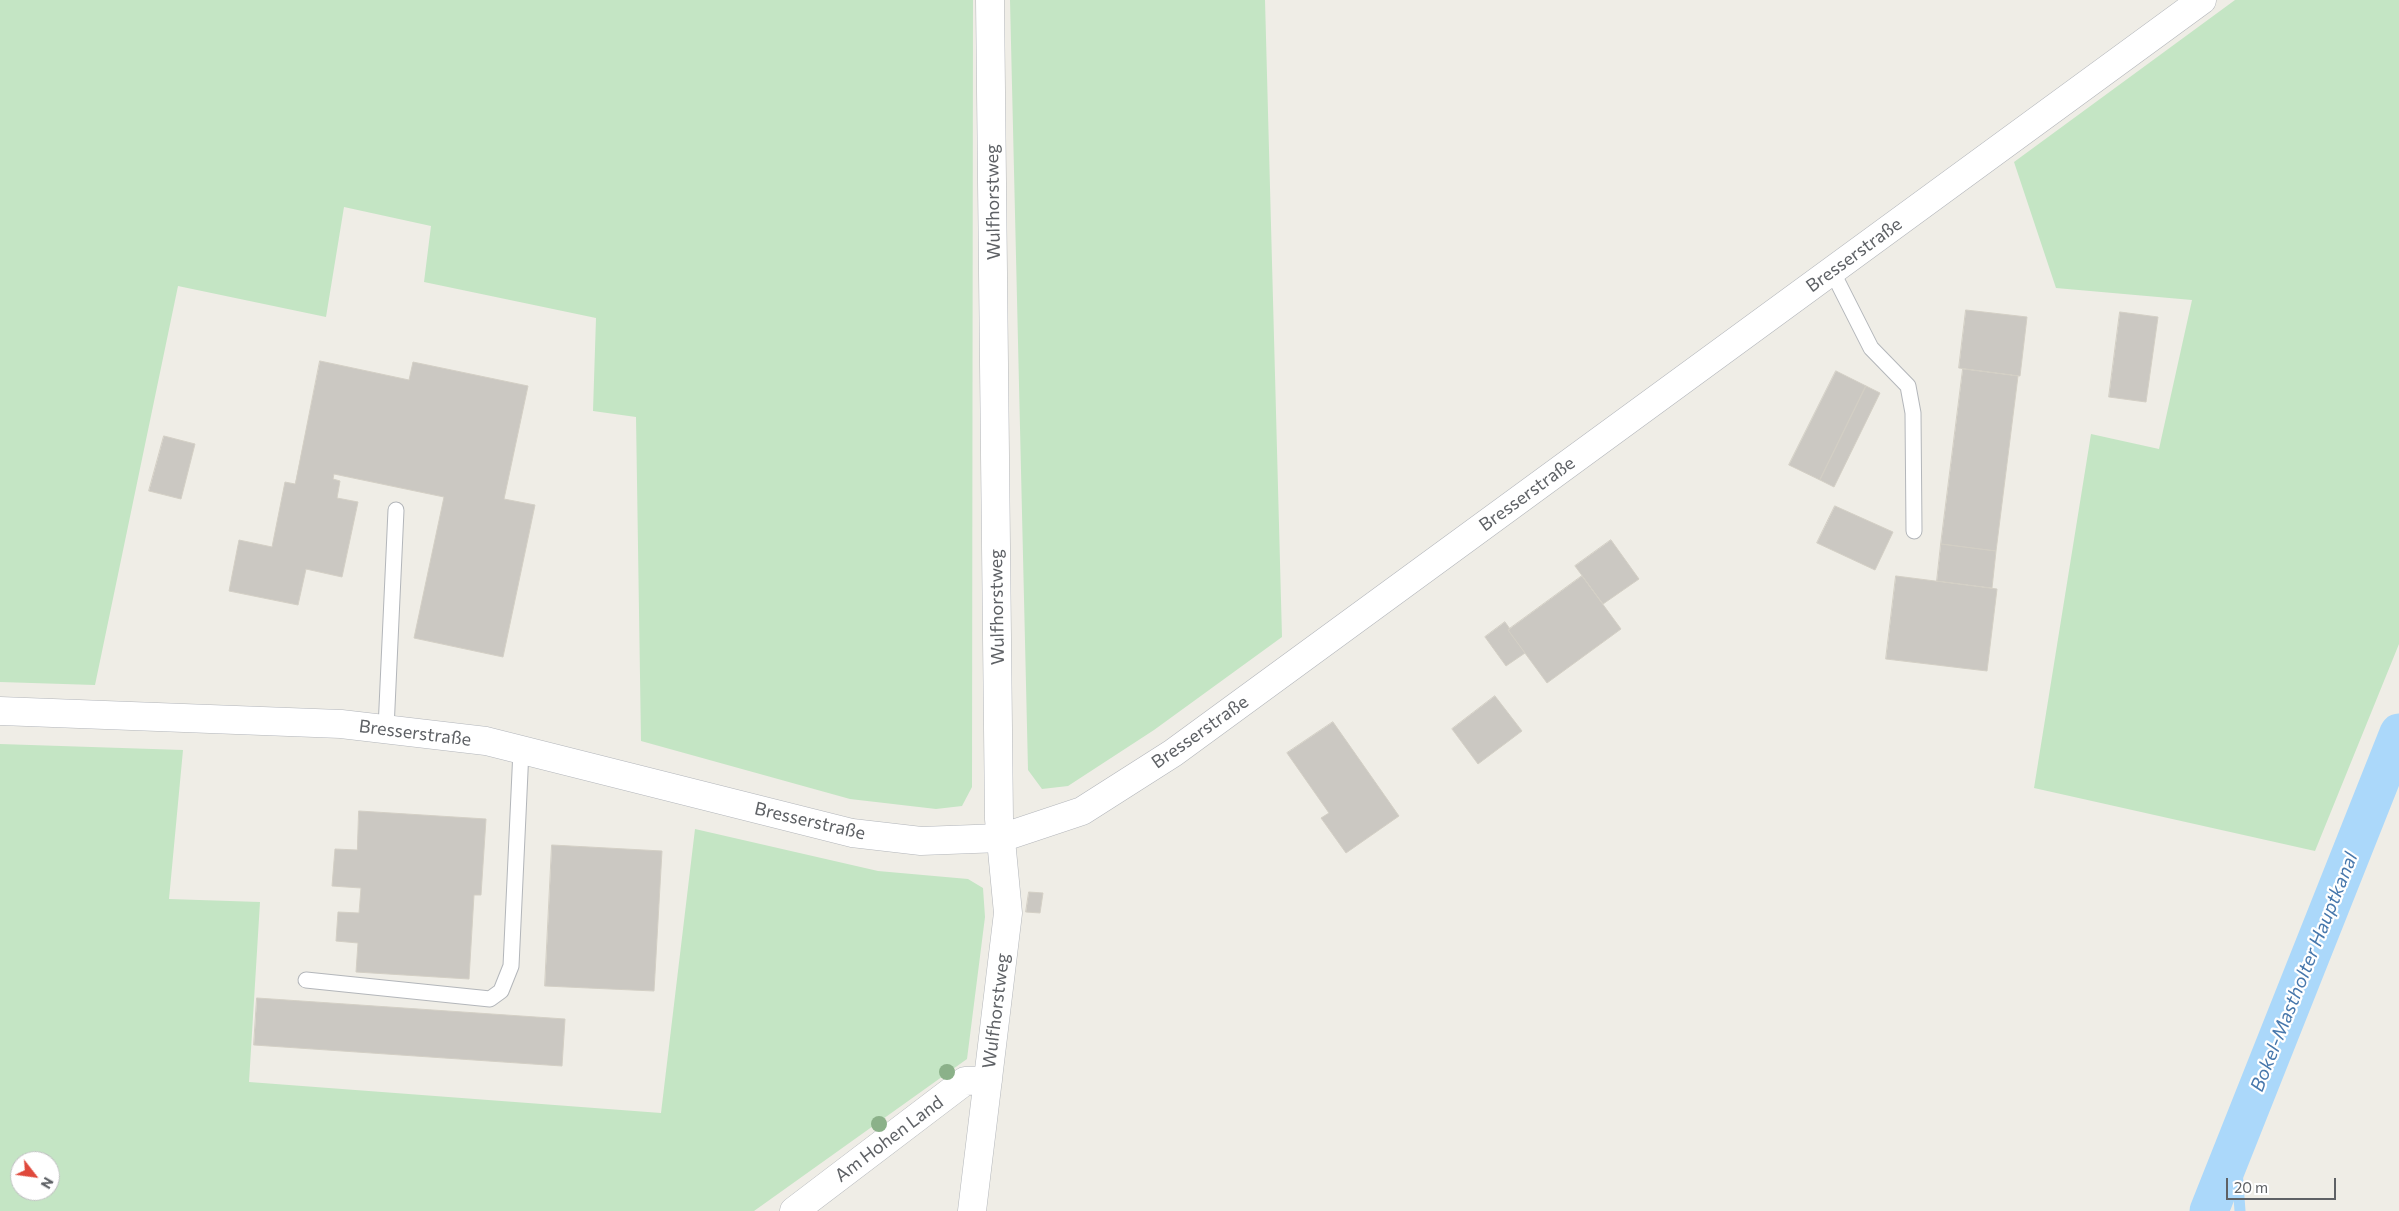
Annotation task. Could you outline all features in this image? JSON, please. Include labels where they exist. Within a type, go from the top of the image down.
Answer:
[{"type":"street","name":"Wulfhorstweg","points":[[972,1211],[1008,913],[1001,838],[990,0]]},
{"type":"street","name":"Bresserstraße","points":[[0,711],[341,724],[486,741],[852,833],[921,841],[1001,838],[1082,811],[1173,752],[2202,0]]},
{"type":"street","name":"Am Hohen Land","points":[[794,1211],[965,1081],[988,1080]]},
{"type":"lane","points":[[1832,271],[1871,348],[1908,386],[1913,413],[1914,531]]},
{"type":"lane","points":[[386,729],[396,510]]},
{"type":"lane","points":[[306,980],[490,999],[501,991],[511,966],[522,750]]},
{"type":"green space","points":[[0,0],[973,0],[972,787],[962,806],[936,809],[850,799],[641,741],[636,417],[593,411],[596,318],[424,282],[431,226],[344,207],[326,317],[178,286],[95,685],[0,682]]},
{"type":"green space","points":[[1010,0],[1265,0],[1282,637],[1154,730],[1068,786],[1042,789],[1028,770]]},
{"type":"green space","points":[[2235,0],[2399,0],[2399,644],[2315,851],[2034,788],[2091,434],[2159,449],[2192,300],[2056,288],[2014,162]]},
{"type":"green space","points":[[0,744],[183,750],[169,899],[260,902],[249,1082],[661,1113],[695,829],[878,871],[968,879],[983,888],[985,917],[967,1059],[754,1211],[0,1211]]},
{"type":"building","points":[[1966,310],[2027,317],[2020,376],[1959,368]]},
{"type":"building","points":[[2120,312],[2158,317],[2146,402],[2109,397]]},
{"type":"building","points":[[320,361],[409,380],[413,362],[528,386],[504,499],[535,505],[503,657],[414,638],[444,497],[334,474],[333,479],[340,481],[337,498],[358,502],[342,577],[306,569],[298,605],[229,591],[239,540],[272,547],[285,482],[295,484]]},
{"type":"building","points":[[1963,369],[2018,376],[1996,551],[1941,544]]},
{"type":"building","points":[[1836,371],[1866,386],[1820,480],[1789,465]]},
{"type":"building","points":[[1866,386],[1880,393],[1834,487],[1820,480]]},
{"type":"building","points":[[164,436],[195,444],[181,499],[149,491]]},
{"type":"building","points":[[1835,506],[1893,532],[1875,570],[1817,543]]},
{"type":"building","points":[[1611,540],[1639,579],[1603,604],[1575,566]]},
{"type":"building","points":[[1941,544],[1996,551],[1992,588],[1937,581]]},
{"type":"building","points":[[1582,576],[1621,629],[1547,683],[1508,630]]},
{"type":"building","points":[[1896,576],[1997,589],[1987,671],[1886,659]]},
{"type":"building","points":[[1505,622],[1510,629],[1508,630],[1525,653],[1506,666],[1485,637]]},
{"type":"building","points":[[1495,696],[1522,731],[1478,764],[1452,729]]},
{"type":"building","points":[[1333,722],[1399,816],[1346,853],[1321,818],[1329,813],[1287,753]]},
{"type":"building","points":[[359,811],[486,819],[481,895],[474,895],[469,979],[356,972],[358,943],[336,941],[338,912],[359,913],[361,888],[332,886],[335,849],[357,850]]},
{"type":"building","points":[[552,845],[662,851],[654,991],[545,986]]},
{"type":"building","points":[[1029,892],[1043,893],[1040,913],[1026,912]]},
{"type":"building","points":[[257,998],[565,1019],[562,1066],[254,1045]]},
{"type":"waterway","name":"Bokel-Mastholter Hauptkanal","points":[[2209,1211],[2399,733]]},
{"type":"waterway","points":[[2235,1143],[2240,1211]]}]
